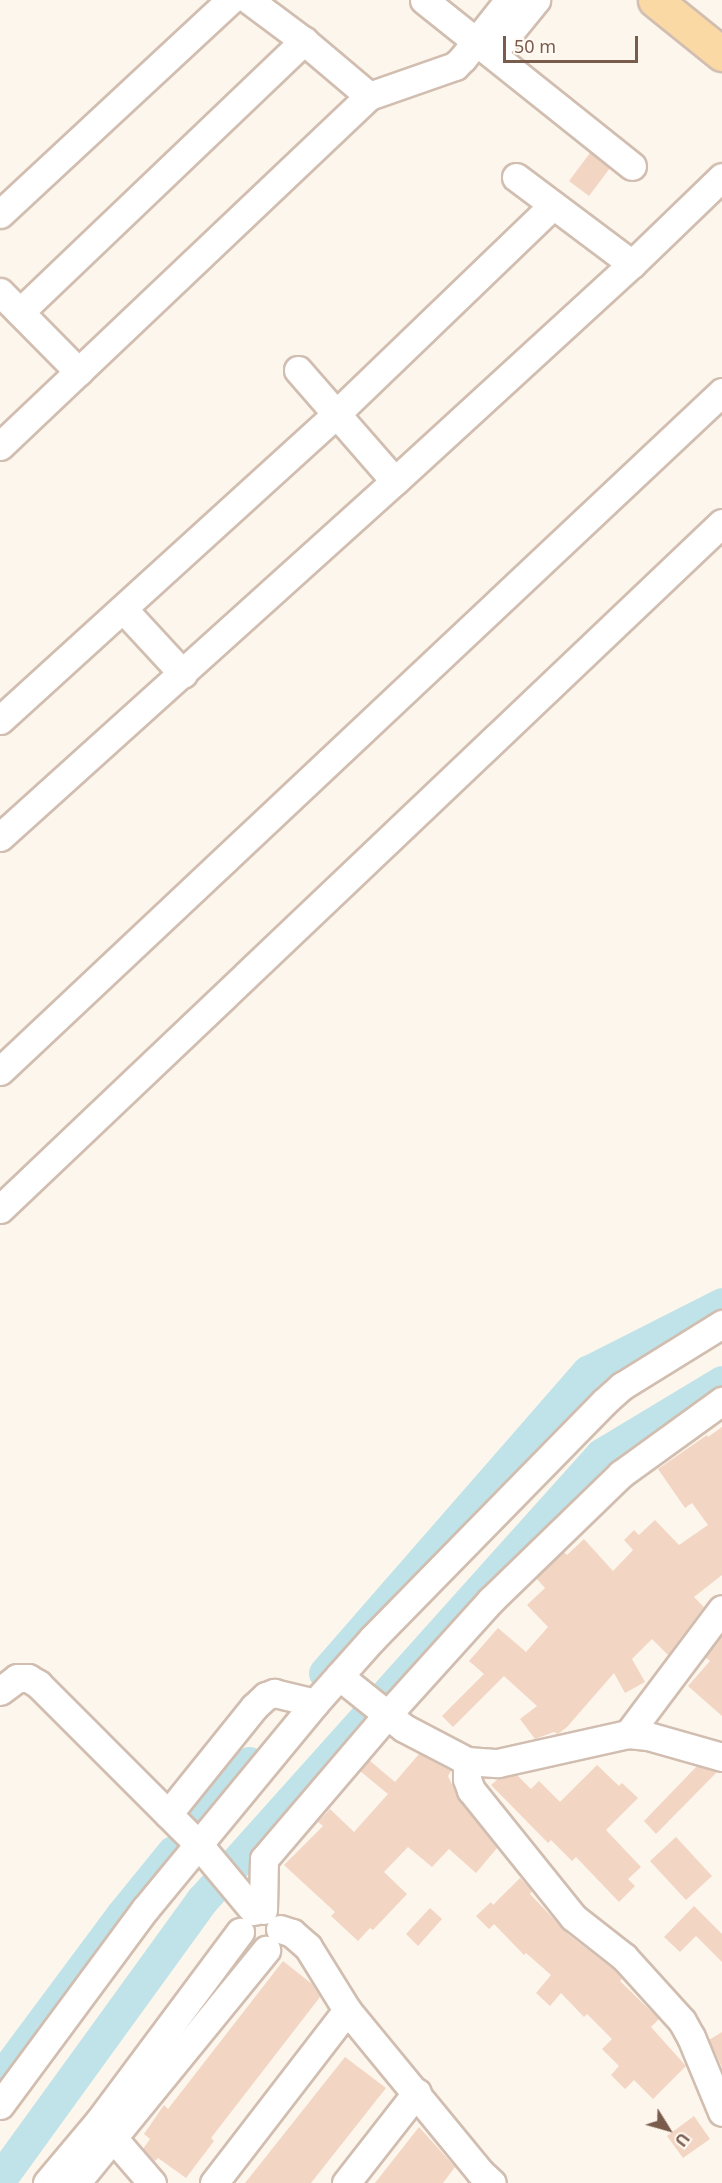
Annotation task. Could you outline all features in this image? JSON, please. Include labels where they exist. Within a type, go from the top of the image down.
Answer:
[{"type":"main road","points":[[655,0],[722,54]]},
{"type":"street","points":[[0,214],[230,0]]},
{"type":"street","points":[[249,0],[304,41],[369,96]]},
{"type":"street","points":[[424,0],[632,166]]},
{"type":"street","points":[[484,48],[509,0]]},
{"type":"street","points":[[3,438],[78,372],[369,96],[454,66],[484,48],[536,0]]},
{"type":"street","points":[[20,312],[304,41]]},
{"type":"street","points":[[516,177],[632,264]]},
{"type":"street","points":[[0,837],[395,481],[632,264],[722,177]]},
{"type":"street","points":[[0,720],[124,610],[336,414],[553,205]]},
{"type":"street","points":[[0,292],[78,372]]},
{"type":"street","points":[[298,370],[395,481]]},
{"type":"street","points":[[0,1071],[722,392]]},
{"type":"street","points":[[0,1209],[722,523]]},
{"type":"street","points":[[124,610],[183,674]]},
{"type":"street","points":[[0,2105],[146,1908],[205,1851],[306,1700],[347,1682],[380,1630],[604,1402],[622,1386],[722,1324]]},
{"type":"street","points":[[76,2183],[106,2129],[261,1926],[264,1859],[383,1711],[491,1600],[621,1474],[722,1401]]},
{"type":"street","points":[[628,1734],[656,1693],[722,1609]]},
{"type":"street","points":[[0,1691],[17,1678],[28,1678],[38,1684],[205,1851],[232,1883],[261,1926],[300,1938],[347,2010],[417,2092],[481,2179]]},
{"type":"street","points":[[347,1682],[422,1739],[467,1761],[498,1763],[628,1734],[648,1736],[722,1757]]},
{"type":"street","points":[[168,1814],[254,1707],[274,1693],[306,1700]]},
{"type":"street","points":[[467,1761],[467,1779],[471,1790],[573,1917],[624,1958],[681,2021],[691,2037],[722,2112]]},
{"type":"street","points":[[214,2183],[347,2010]]},
{"type":"street","points":[[346,2183],[417,2092]]},
{"type":"street","points":[[48,2183],[106,2129]]},
{"type":"street","points":[[106,2129],[152,2183]]},
{"type":"building","points":[[590,153],[610,168],[589,196],[569,181]]},
{"type":"building","points":[[722,1427],[722,1575],[694,1597],[704,1607],[668,1655],[652,1639],[632,1659],[645,1682],[625,1693],[614,1673],[567,1727],[558,1734],[554,1732],[535,1739],[520,1719],[537,1706],[504,1676],[453,1727],[442,1716],[484,1674],[469,1661],[498,1628],[526,1652],[548,1627],[527,1605],[545,1588],[536,1578],[564,1552],[567,1555],[584,1539],[613,1571],[633,1550],[624,1540],[634,1530],[639,1535],[655,1520],[679,1545],[708,1525],[692,1503],[685,1508],[658,1469]]},
{"type":"building","points":[[722,1635],[722,1716],[688,1686],[710,1661],[705,1657]]},
{"type":"building","points":[[419,1754],[451,1771],[448,1776],[459,1800],[497,1848],[476,1873],[449,1849],[432,1867],[408,1847],[384,1872],[407,1894],[373,1930],[370,1928],[358,1941],[331,1916],[335,1912],[284,1865],[323,1826],[318,1822],[330,1809],[354,1832],[388,1794],[360,1771],[369,1760],[395,1782]]},
{"type":"building","points":[[597,1765],[619,1786],[622,1783],[638,1798],[606,1830],[641,1867],[628,1879],[635,1886],[619,1902],[576,1857],[572,1861],[551,1840],[548,1843],[491,1785],[498,1779],[517,1775],[531,1789],[539,1781],[560,1802]]},
{"type":"building","points":[[697,1766],[717,1772],[656,1834],[644,1821]]},
{"type":"building","points":[[676,1837],[712,1876],[686,1900],[650,1861]]},
{"type":"building","points":[[520,1878],[532,1891],[530,1894],[569,1935],[613,1969],[622,1979],[620,1981],[659,2019],[651,2027],[686,2066],[653,2099],[634,2080],[625,2089],[611,2075],[619,2066],[602,2049],[612,2039],[587,2014],[584,2017],[561,1993],[550,2006],[536,1993],[551,1975],[526,1953],[524,1955],[494,1924],[489,1929],[476,1916],[491,1902],[493,1905]]},
{"type":"building","points":[[694,1906],[722,1934],[722,1962],[696,1936],[680,1952],[664,1937]]},
{"type":"building","points":[[430,1908],[442,1919],[418,1946],[406,1934]]},
{"type":"building","points":[[283,1961],[312,1984],[320,1997],[211,2138],[214,2141],[186,2178],[158,2158],[155,2161],[151,2158],[143,2149],[150,2139],[144,2134],[164,2105],[168,2109]]},
{"type":"building","points":[[722,2032],[722,2067],[709,2040]]},
{"type":"building","points":[[345,2057],[386,2088],[311,2183],[245,2183]]},
{"type":"building","points":[[694,2116],[710,2139],[683,2158],[667,2136]]},
{"type":"building","points":[[419,2127],[455,2167],[443,2183],[375,2183]]},
{"type":"waterway","points":[[325,1673],[588,1372],[722,1304]]},
{"type":"waterway","points":[[0,2179],[203,1899],[601,1455],[722,1382]]},
{"type":"waterway","points":[[205,1815],[249,1763]]},
{"type":"waterway","points":[[0,2079],[122,1915],[173,1852]]}]
